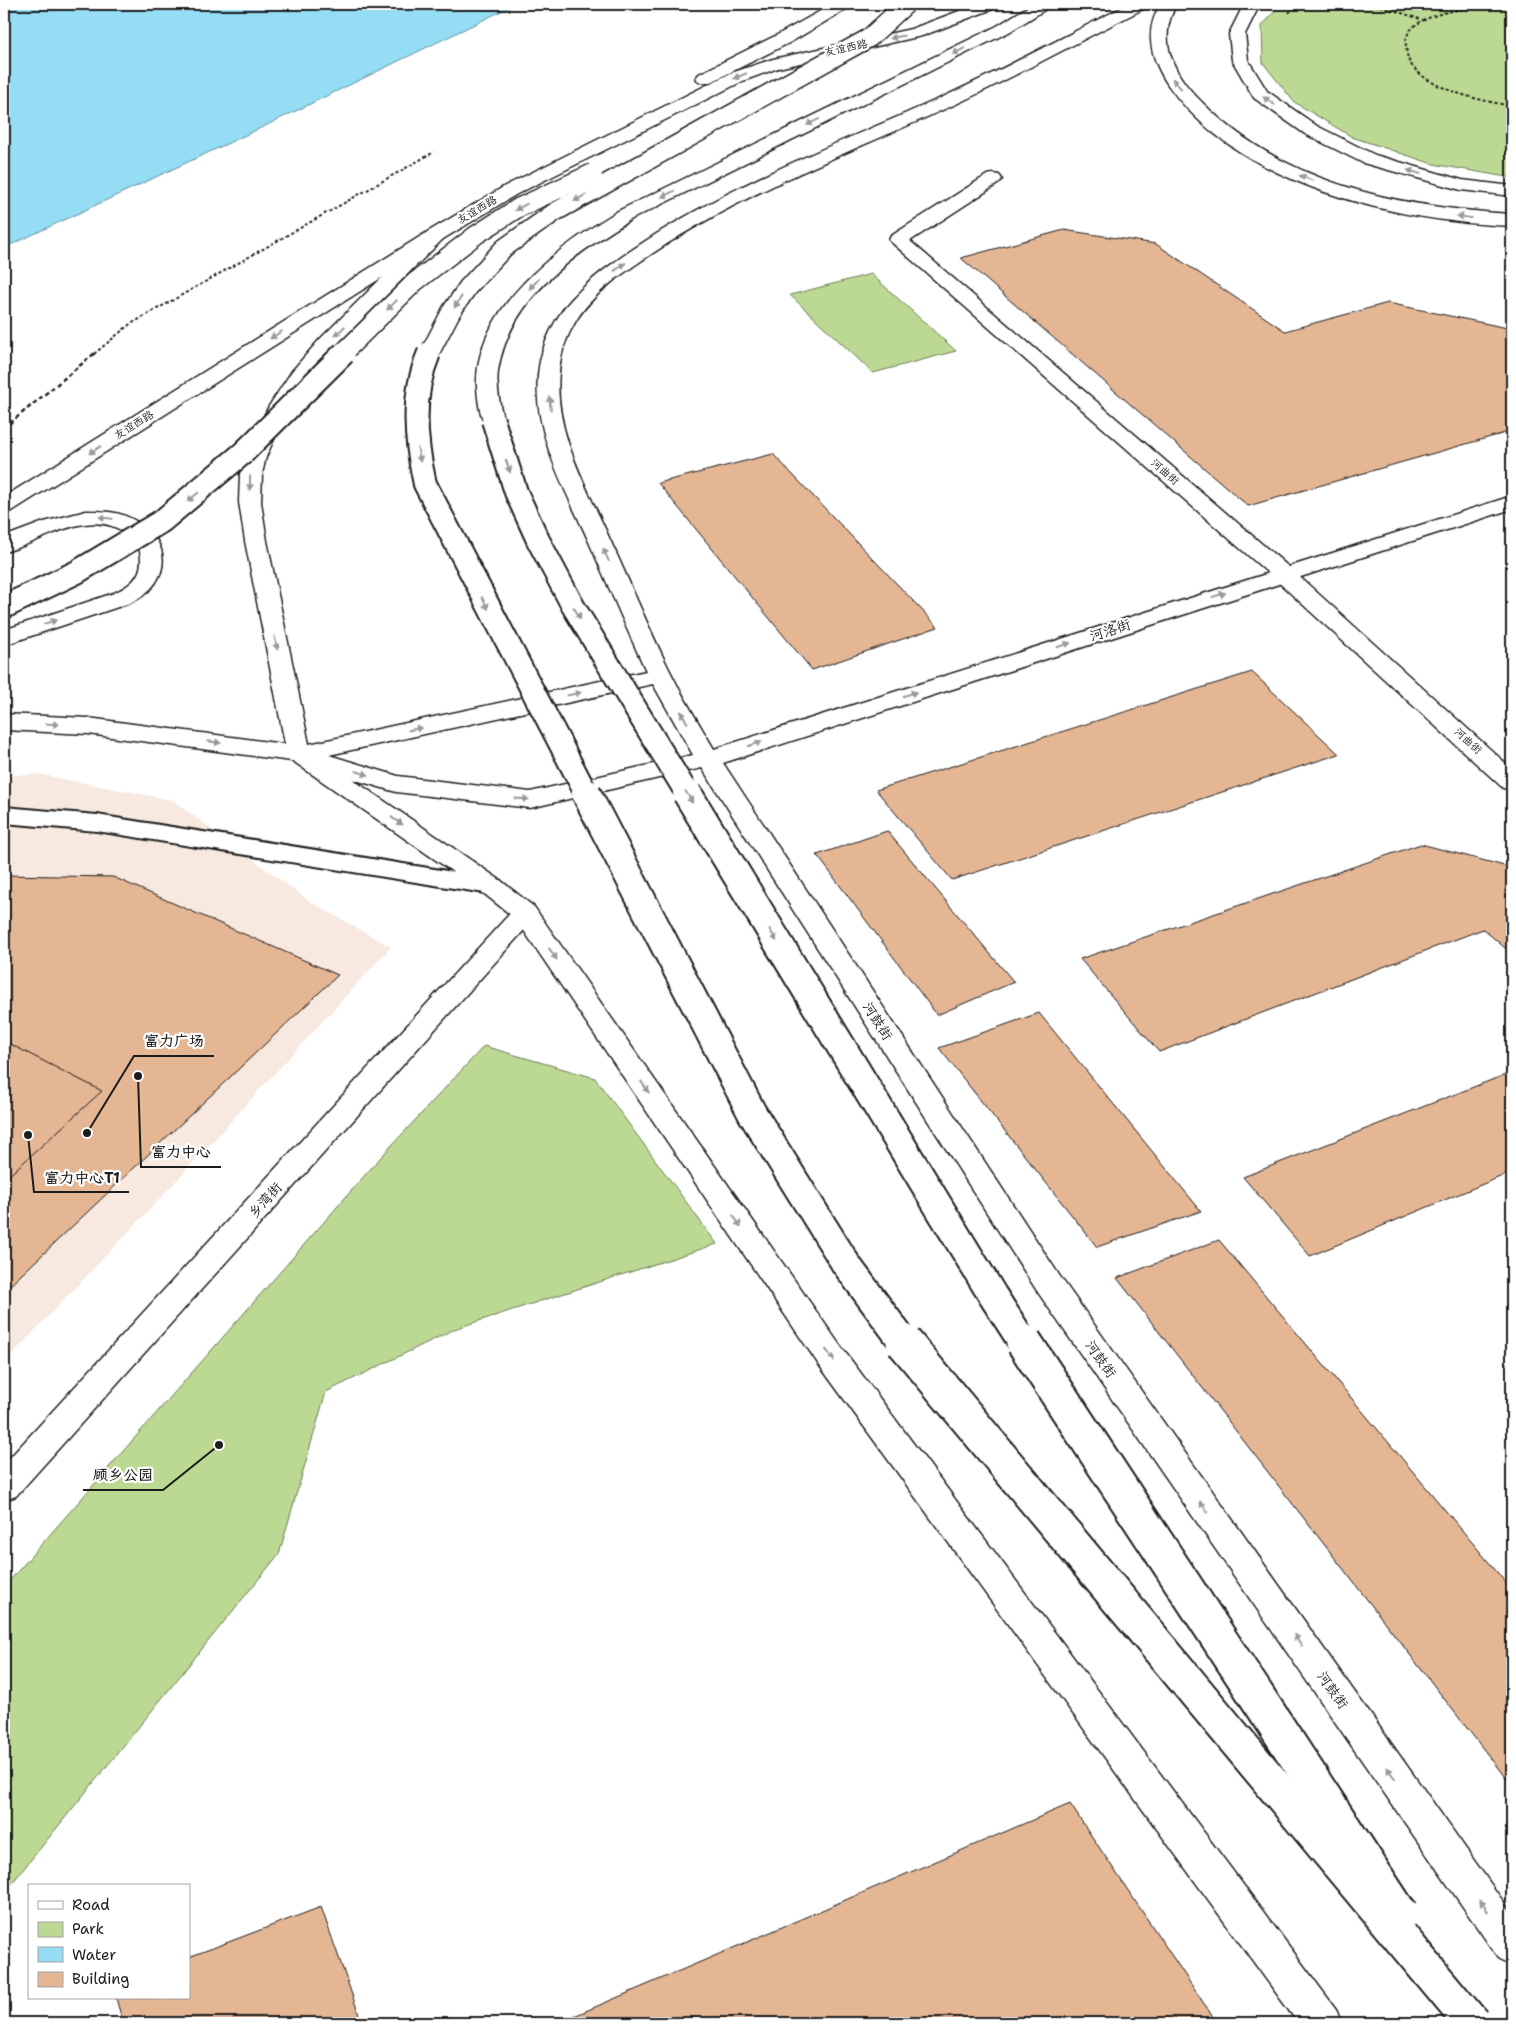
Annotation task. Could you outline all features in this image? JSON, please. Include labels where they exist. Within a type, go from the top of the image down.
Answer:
[{"type":"main road","points":[[705,78],[785,38],[844,4]]},
{"type":"main road","points":[[906,4],[869,38],[555,212],[504,248],[468,287],[434,341],[425,363],[416,421],[417,448],[425,484],[752,1113],[846,1264],[918,1361],[1472,2023]]},
{"type":"main road","points":[[1043,4],[998,16],[625,215],[593,234],[558,260],[531,287],[515,308],[496,340],[488,370],[488,394],[493,420],[516,492],[538,540],[573,606],[993,1296],[1472,2023]]},
{"type":"main road","name":"河鼓街","points":[[1141,4],[955,97],[722,202],[662,237],[590,291],[570,315],[557,340],[550,361],[548,383],[550,409],[556,433],[578,492],[660,675],[708,759],[1048,1284],[1512,1946]]},
{"type":"main road","points":[[1169,4],[1162,13],[1158,42],[1170,76],[1197,108],[1232,139],[1272,164],[1317,182],[1386,204],[1480,219],[1512,220]]},
{"type":"main road","points":[[1252,4],[1237,34],[1240,60],[1260,94],[1311,130],[1369,159],[1461,185],[1512,191]]},
{"type":"main road","name":"友谊西路","points":[[4,506],[511,190],[737,77],[773,64],[998,16]]},
{"type":"main road","points":[[4,607],[78,572],[162,521],[243,453],[415,282],[476,235],[518,208],[552,191],[772,93]]},
{"type":"main road","name":"河曲街","points":[[992,179],[898,240],[1283,574],[1512,782]]},
{"type":"main road","points":[[436,235],[327,343],[299,375],[279,406],[256,457],[251,474],[250,502],[256,541],[299,754],[491,886],[525,913],[828,1353],[1322,2023]]},
{"type":"main road","name":"河洛街","points":[[299,754],[396,784],[530,800],[708,759],[1512,502]]},
{"type":"main road","points":[[4,545],[47,528],[95,516],[116,519],[130,525],[147,538],[154,560],[149,576],[138,588],[116,600],[4,638]]},
{"type":"main road","points":[[4,722],[88,726],[299,754],[660,675]]},
{"type":"main road","name":"乡湾街","points":[[4,1486],[525,913]]},
{"type":"lane","points":[[4,815],[97,823],[491,886]]},
{"type":"path","points":[[1286,16],[1296,4]]},
{"type":"path","points":[[1375,4],[1426,21]]},
{"type":"path","points":[[1512,6],[1467,8],[1436,15],[1414,27],[1405,42],[1408,59],[1424,76],[1452,91],[1489,102],[1512,106]]},
{"type":"path","points":[[4,428],[129,326],[434,152]]},
{"type":"shaded area","points":[[38,774],[172,800],[309,901],[391,947],[153,1206],[4,1363],[4,776]]},
{"type":"green space","points":[[1281,4],[1512,4],[1512,178],[1433,164],[1352,137],[1294,102],[1263,63],[1262,26]]},
{"type":"green space","points":[[871,274],[956,351],[873,373],[790,295]]},
{"type":"green space","points":[[484,1046],[595,1078],[717,1244],[457,1328],[326,1392],[279,1554],[4,1893],[4,1587],[380,1158]]},
{"type":"water","points":[[4,4],[516,4],[265,126],[4,248]]},
{"type":"building","points":[[1064,230],[1156,244],[1285,331],[1388,303],[1512,329],[1512,431],[1248,506],[961,258]]},
{"type":"building","points":[[773,454],[938,627],[812,670],[658,483]]},
{"type":"building","points":[[1252,672],[1339,754],[952,880],[876,790]]},
{"type":"building","points":[[887,831],[1014,982],[937,1015],[817,855]]},
{"type":"building","points":[[1421,844],[1512,868],[1512,954],[1483,929],[1159,1052],[1080,959]]},
{"type":"building","points":[[4,875],[113,877],[338,975],[4,1291]]},
{"type":"building","points":[[1039,1013],[1201,1211],[1097,1247],[939,1048]]},
{"type":"building","points":[[4,1041],[102,1091],[4,1180]]},
{"type":"building","points":[[1512,1072],[1512,1172],[1310,1256],[1243,1177]]},
{"type":"building","points":[[1219,1240],[1512,1590],[1512,1786],[1117,1278]]},
{"type":"building","points":[[1070,1804],[1217,2023],[568,2023],[567,2019]]},
{"type":"building","points":[[321,1907],[362,2023],[123,2023],[117,2000],[190,2000],[190,1957]]},
{"type":"place","name":"富力中心","points":[[138,1076]]},
{"type":"place","name":"富力广场","points":[[87,1133]]},
{"type":"place","name":"富力中心T1","points":[[28,1135]]},
{"type":"place","name":"顾乡公园","points":[[219,1445]]}]
